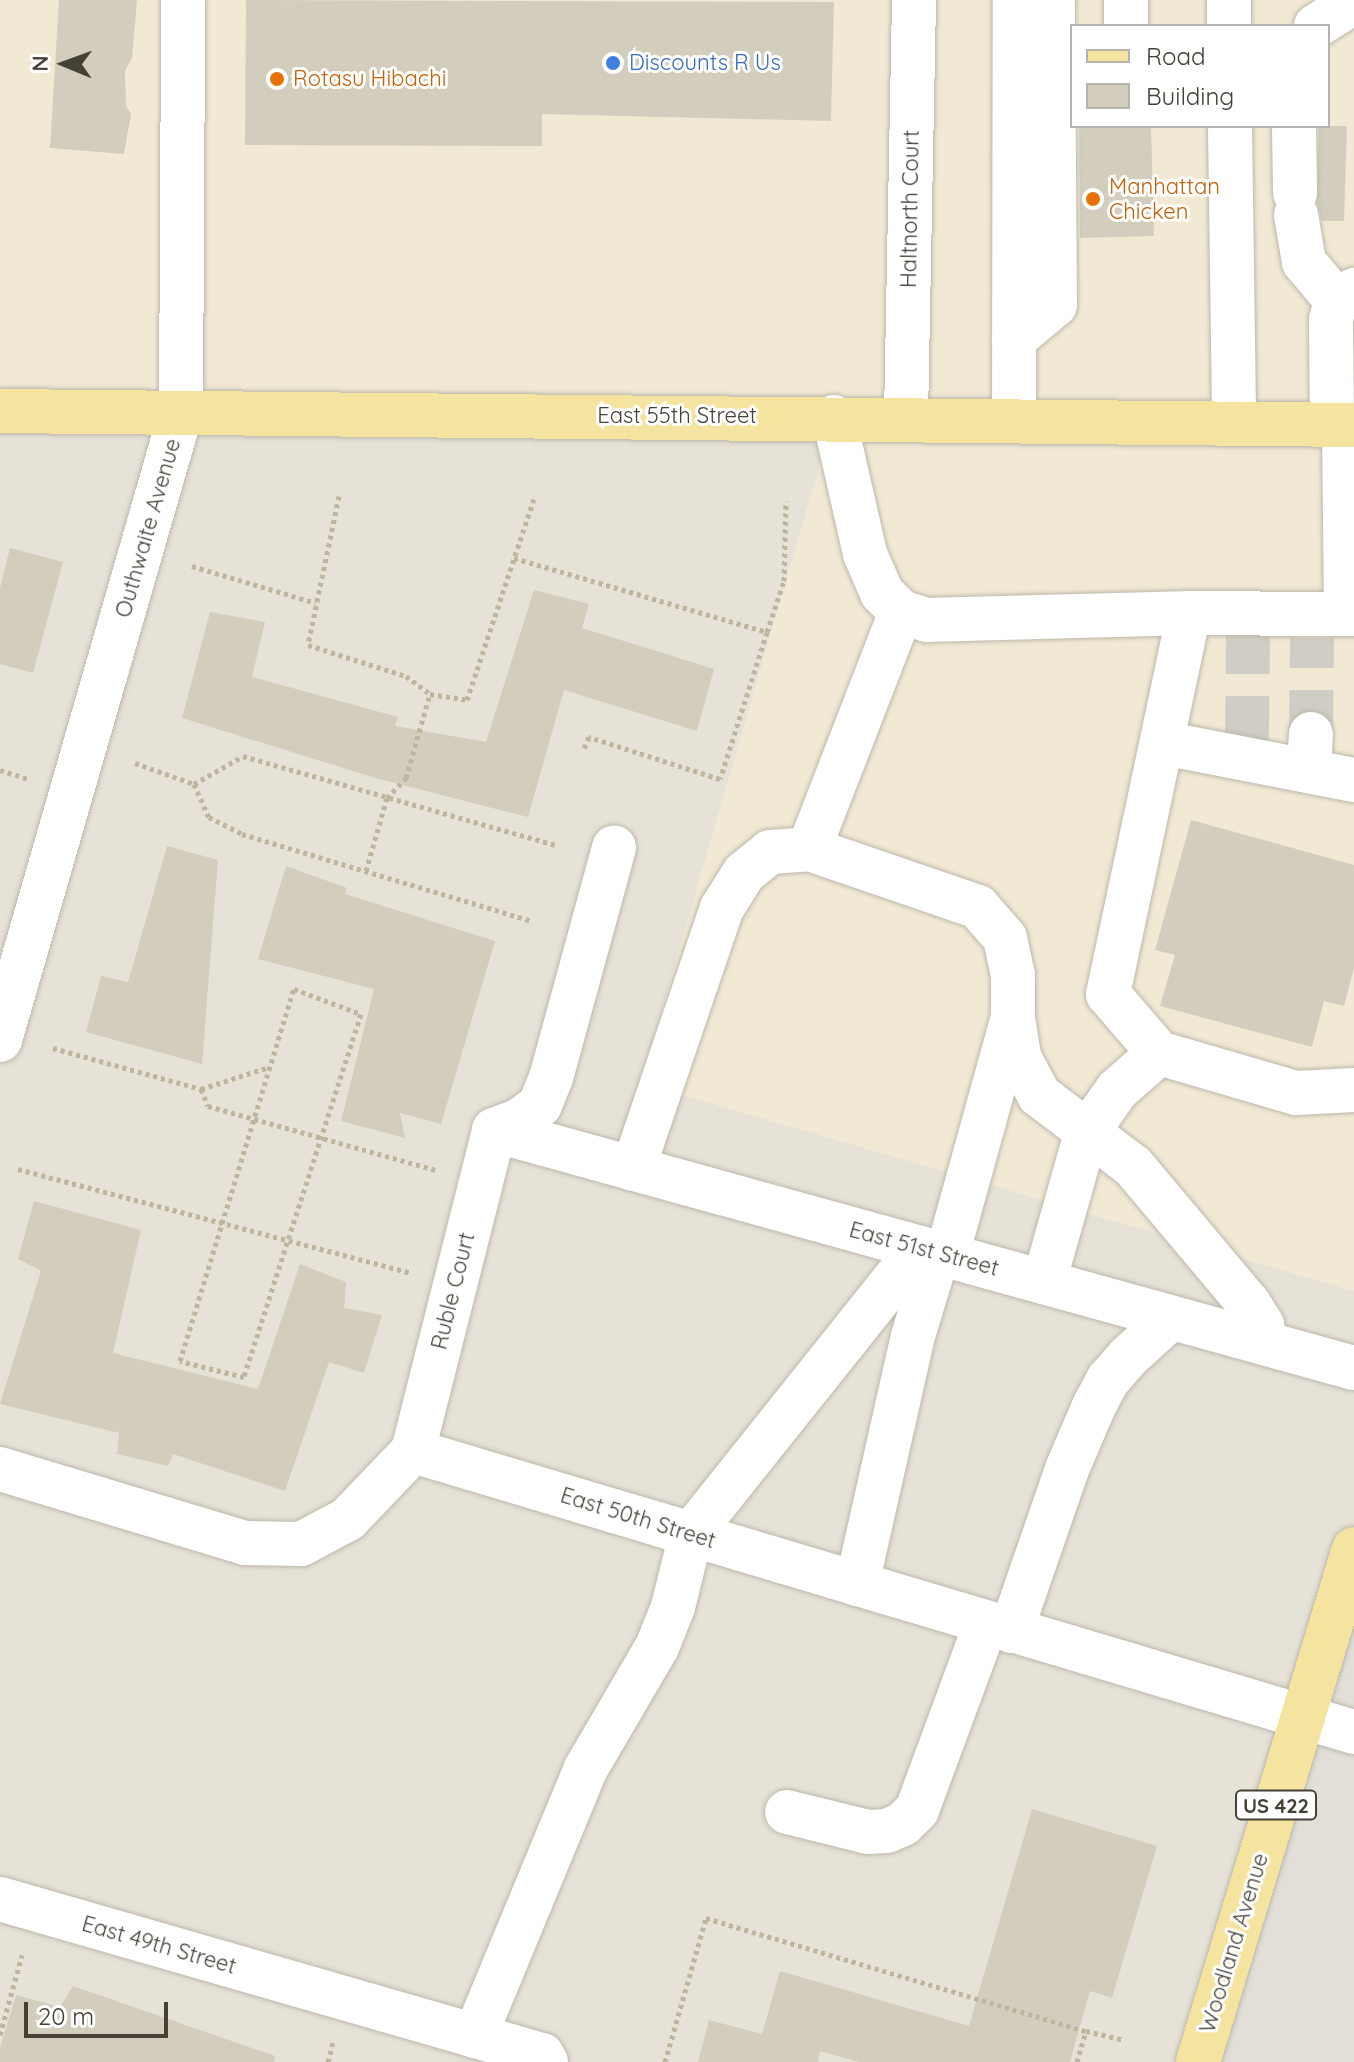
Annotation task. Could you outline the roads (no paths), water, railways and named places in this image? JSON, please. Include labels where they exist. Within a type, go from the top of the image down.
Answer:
[{"type":"main road","name":"East 55th Street","points":[[0,411],[906,417],[1343,424]]},
{"type":"main road","name":"Woodland Avenue","points":[[1198,2062],[1354,1549]]},
{"type":"street","name":"Outhwaite Avenue","points":[[0,1040],[181,412],[183,0]]},
{"type":"street","name":"Haltnorth Court","points":[[906,417],[914,0]]},
{"type":"street","points":[[1014,419],[1015,0]]},
{"type":"street","points":[[1014,339],[1055,305],[1053,0]]},
{"type":"street","points":[[1126,0],[1126,24]]},
{"type":"street","points":[[1229,0],[1229,24]]},
{"type":"street","points":[[1319,24],[1354,2]]},
{"type":"street","points":[[1230,128],[1234,422]]},
{"type":"street","points":[[834,417],[865,554],[882,593],[901,612],[928,620],[1189,613],[1249,623],[1331,620],[1343,424],[1331,320],[1345,295],[1304,262],[1296,204],[1294,128]]},
{"type":"street","points":[[809,849],[901,612]]},
{"type":"street","points":[[1189,613],[1108,994],[1159,1053],[1296,1093],[1354,1090]]},
{"type":"street","points":[[1163,743],[1310,752],[1354,780]]},
{"type":"street","points":[[494,1130],[520,1120],[540,1105],[546,1092],[614,847]]},
{"type":"street","points":[[633,1169],[722,908],[744,873],[770,852],[809,849],[978,907],[1005,938],[1013,975],[1013,1018],[1019,1057],[1039,1095],[1086,1134],[1133,1166],[1249,1304],[1262,1325],[1266,1344]]},
{"type":"street","points":[[857,1584],[935,1252],[1013,1018]]},
{"type":"street","points":[[1044,1282],[1086,1134],[1117,1090],[1159,1053]]},
{"type":"street","name":"East 51st Street","points":[[494,1130],[1354,1368]]},
{"type":"street","name":"Ruble Court","points":[[413,1451],[494,1130]]},
{"type":"street","points":[[475,2036],[585,1770],[657,1647],[673,1607],[691,1534],[935,1252]]},
{"type":"street","points":[[787,1812],[868,1832],[887,1831],[903,1824],[917,1810],[1094,1406],[1108,1380],[1128,1357],[1171,1318]]},
{"type":"street","points":[[0,1469],[245,1543],[301,1544],[348,1519],[413,1451]]},
{"type":"street","name":"East 50th Street","points":[[413,1451],[1354,1732]]},
{"type":"street","name":"East 49th Street","points":[[0,1899],[542,2055],[546,2062]]},
{"type":"tunnel","points":[[1247,740],[1248,633]]},
{"type":"tunnel","points":[[1311,734],[1312,638]]},
{"type":"place","name":"Discounts R Us","points":[[613,63]]},
{"type":"place","name":"Rotasu Hibachi","points":[[277,79]]},
{"type":"place","name":"Manhattan Chicken","points":[[1093,199]]}]
